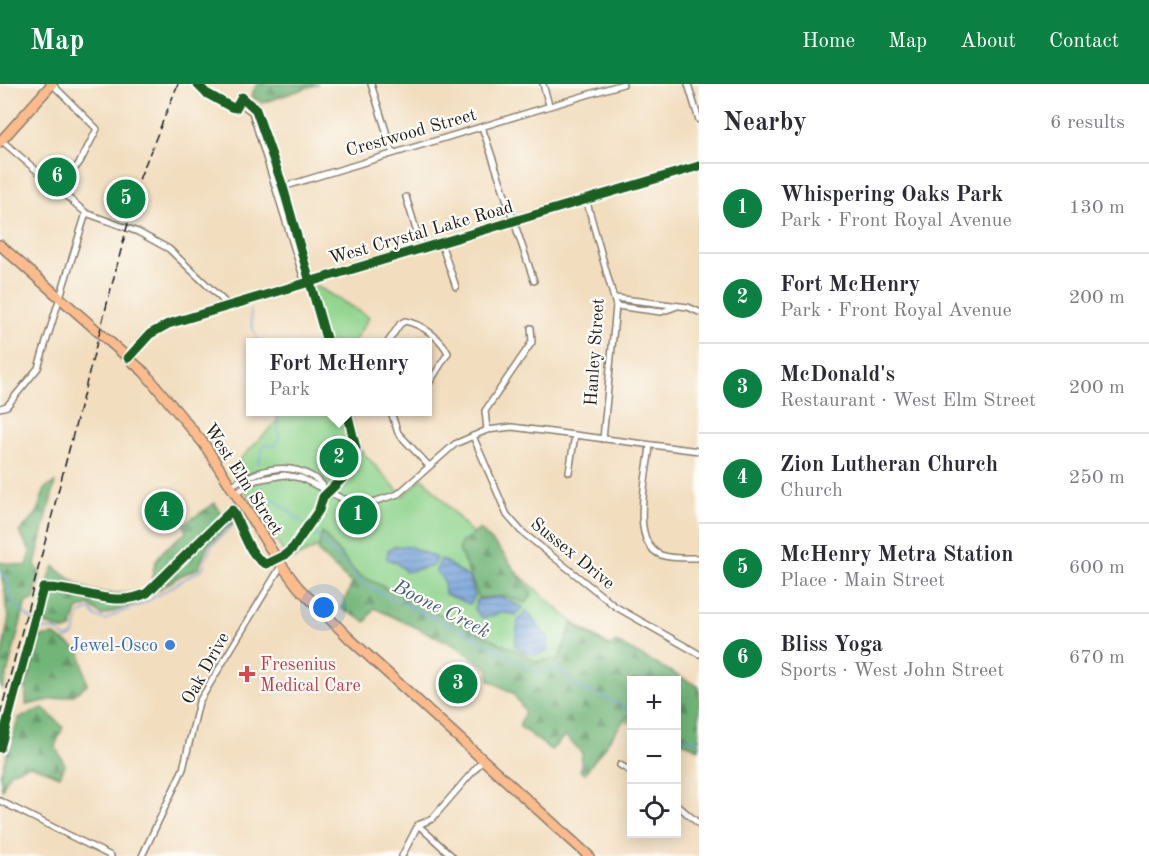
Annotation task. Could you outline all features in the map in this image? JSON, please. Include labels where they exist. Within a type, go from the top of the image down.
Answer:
[{"type":"main road","points":[[0,140],[52,84]]},
{"type":"main road","name":"West Elm Street","points":[[0,244],[128,358],[179,412],[281,566],[331,621],[482,761],[589,856]]},
{"type":"street","points":[[52,84],[98,129],[80,162],[57,191]]},
{"type":"street","points":[[371,84],[393,153]]},
{"type":"street","points":[[543,84],[549,105]]},
{"type":"street","name":"Crestwood Street","points":[[276,189],[623,84]]},
{"type":"street","points":[[688,84],[699,120]]},
{"type":"street","points":[[240,103],[252,112],[304,283]]},
{"type":"street","points":[[482,127],[534,281]]},
{"type":"street","points":[[0,140],[57,191],[86,213],[138,232],[169,249],[228,305]]},
{"type":"street","name":"West Crystal Lake Road","points":[[128,358],[158,329],[228,305],[699,166]]},
{"type":"street","points":[[406,197],[422,249]]},
{"type":"street","name":"Hanley Street","points":[[586,199],[616,306],[603,439]]},
{"type":"street","points":[[0,408],[7,406],[38,368],[86,213]]},
{"type":"street","points":[[441,243],[456,287]]},
{"type":"street","points":[[615,298],[667,304],[675,308]]},
{"type":"street","points":[[616,306],[661,312],[688,307],[699,312]]},
{"type":"street","points":[[391,338],[400,324],[405,321],[412,322],[443,342],[448,352],[432,378]]},
{"type":"street","points":[[487,430],[485,411],[532,342],[531,328]]},
{"type":"street","points":[[393,416],[398,433],[429,466]]},
{"type":"street","points":[[232,490],[256,480],[280,475],[296,476],[343,499],[370,503],[398,494],[454,444],[487,430],[512,427],[699,451]]},
{"type":"street","points":[[569,472],[575,435]]},
{"type":"street","name":"Sussex Drive","points":[[473,436],[507,515],[521,531],[616,607],[699,654]]},
{"type":"street","points":[[650,445],[642,524],[646,541],[654,551],[664,556],[699,558]]},
{"type":"street","name":"Oak Drive","points":[[142,856],[183,769],[199,702],[281,566]]},
{"type":"street","points":[[402,856],[418,825],[432,819],[482,761]]},
{"type":"street","points":[[620,765],[627,769]]},
{"type":"street","points":[[0,801],[111,856]]},
{"type":"street","points":[[681,808],[699,824]]},
{"type":"street","points":[[418,825],[452,856]]},
{"type":"green space","points":[[257,84],[318,84],[262,103],[251,96]]},
{"type":"green space","points":[[318,287],[369,317],[356,338],[324,338],[308,290]]},
{"type":"green space","points":[[276,416],[350,416],[359,448],[403,496],[423,478],[474,535],[576,625],[647,669],[637,676],[627,676],[627,721],[353,582],[317,547],[289,561],[231,469],[278,420]]},
{"type":"green space","points":[[55,483],[35,564],[40,573],[34,600],[26,602],[3,689],[0,685],[0,668],[9,616],[0,562],[27,566],[31,552],[19,532],[37,513],[45,488]]},
{"type":"green space","points":[[215,503],[225,520],[231,514],[235,520],[208,545],[199,568],[180,576],[135,604],[102,616],[89,605],[77,610],[71,629],[65,631],[40,622],[47,586],[54,566],[76,583],[95,591],[145,592],[151,583],[156,560],[165,549],[186,532],[184,524]]},
{"type":"green space","points":[[480,529],[502,552],[532,594],[526,603],[506,596],[479,598],[459,549],[461,543]]},
{"type":"green space","points":[[322,532],[357,574],[537,661],[559,660],[572,624],[609,647],[616,642],[679,676],[627,676],[627,716],[585,773],[580,771],[582,753],[565,736],[551,750],[519,726],[525,711],[513,693],[489,680],[489,669],[454,645],[374,608],[366,622],[341,608],[352,584],[318,552]]},
{"type":"green space","points":[[54,635],[80,651],[87,684],[74,695],[26,705],[26,685],[40,637]]},
{"type":"green space","points":[[681,677],[699,687],[699,749],[681,742]]},
{"type":"green space","points":[[43,708],[63,727],[55,746],[65,765],[60,776],[30,765],[10,772],[2,789],[0,774],[19,718]]},
{"type":"water","points":[[395,546],[411,547],[436,558],[433,566],[406,572],[397,563],[387,559],[388,550]]},
{"type":"water","points":[[441,559],[470,578],[475,596],[470,604],[445,594],[444,581],[436,571]]},
{"type":"water","points":[[501,597],[523,607],[515,615],[501,613],[485,618],[480,616],[474,608],[477,600]]},
{"type":"water","points":[[526,611],[548,638],[548,650],[539,654],[523,652],[515,646],[518,620]]},
{"type":"waterway","points":[[250,309],[256,338]]},
{"type":"waterway","points":[[258,464],[264,445],[275,446],[279,439],[278,416]]},
{"type":"waterway","name":"Boone Creek","points":[[260,507],[273,498],[312,530],[364,585],[460,629],[537,672],[560,669],[576,686],[620,704],[627,709]]},
{"type":"waterway","name":"Boone Creek","points":[[0,572],[7,579],[12,601],[41,629],[56,630],[67,639],[74,635],[79,615],[90,609],[96,617],[105,620],[144,603],[202,570],[211,546],[235,523]]},
{"type":"waterway","name":"Boone Creek","points":[[681,737],[699,741]]},
{"type":"railway","points":[[0,715],[140,177],[178,84]]},
{"type":"cycle path","points":[[197,84],[206,93],[231,107],[236,108],[242,97],[256,110],[283,187],[326,338]]},
{"type":"cycle path","points":[[128,358],[150,334],[168,324],[699,166]]},
{"type":"cycle path","points":[[0,748],[43,588],[56,588],[121,599],[134,598],[147,593],[232,510],[250,548],[260,560],[266,564],[285,555],[293,548],[319,510],[323,497],[351,470],[356,448],[348,416]]},
{"type":"place","name":"Bliss Yoga","points":[[57,177]]},
{"type":"place","name":"McHenry Metra Station","points":[[126,199]]},
{"type":"place","name":"Fort McHenry","points":[[339,458]]},
{"type":"place","name":"Zion Lutheran Church","points":[[164,511]]},
{"type":"place","name":"Whispering Oaks Park","points":[[358,515]]},
{"type":"place","name":"Jewel-Osco","points":[[170,645]]},
{"type":"place","name":"Fresenius Medical Care","points":[[247,674]]},
{"type":"place","name":"McDonald's","points":[[458,684]]}]
